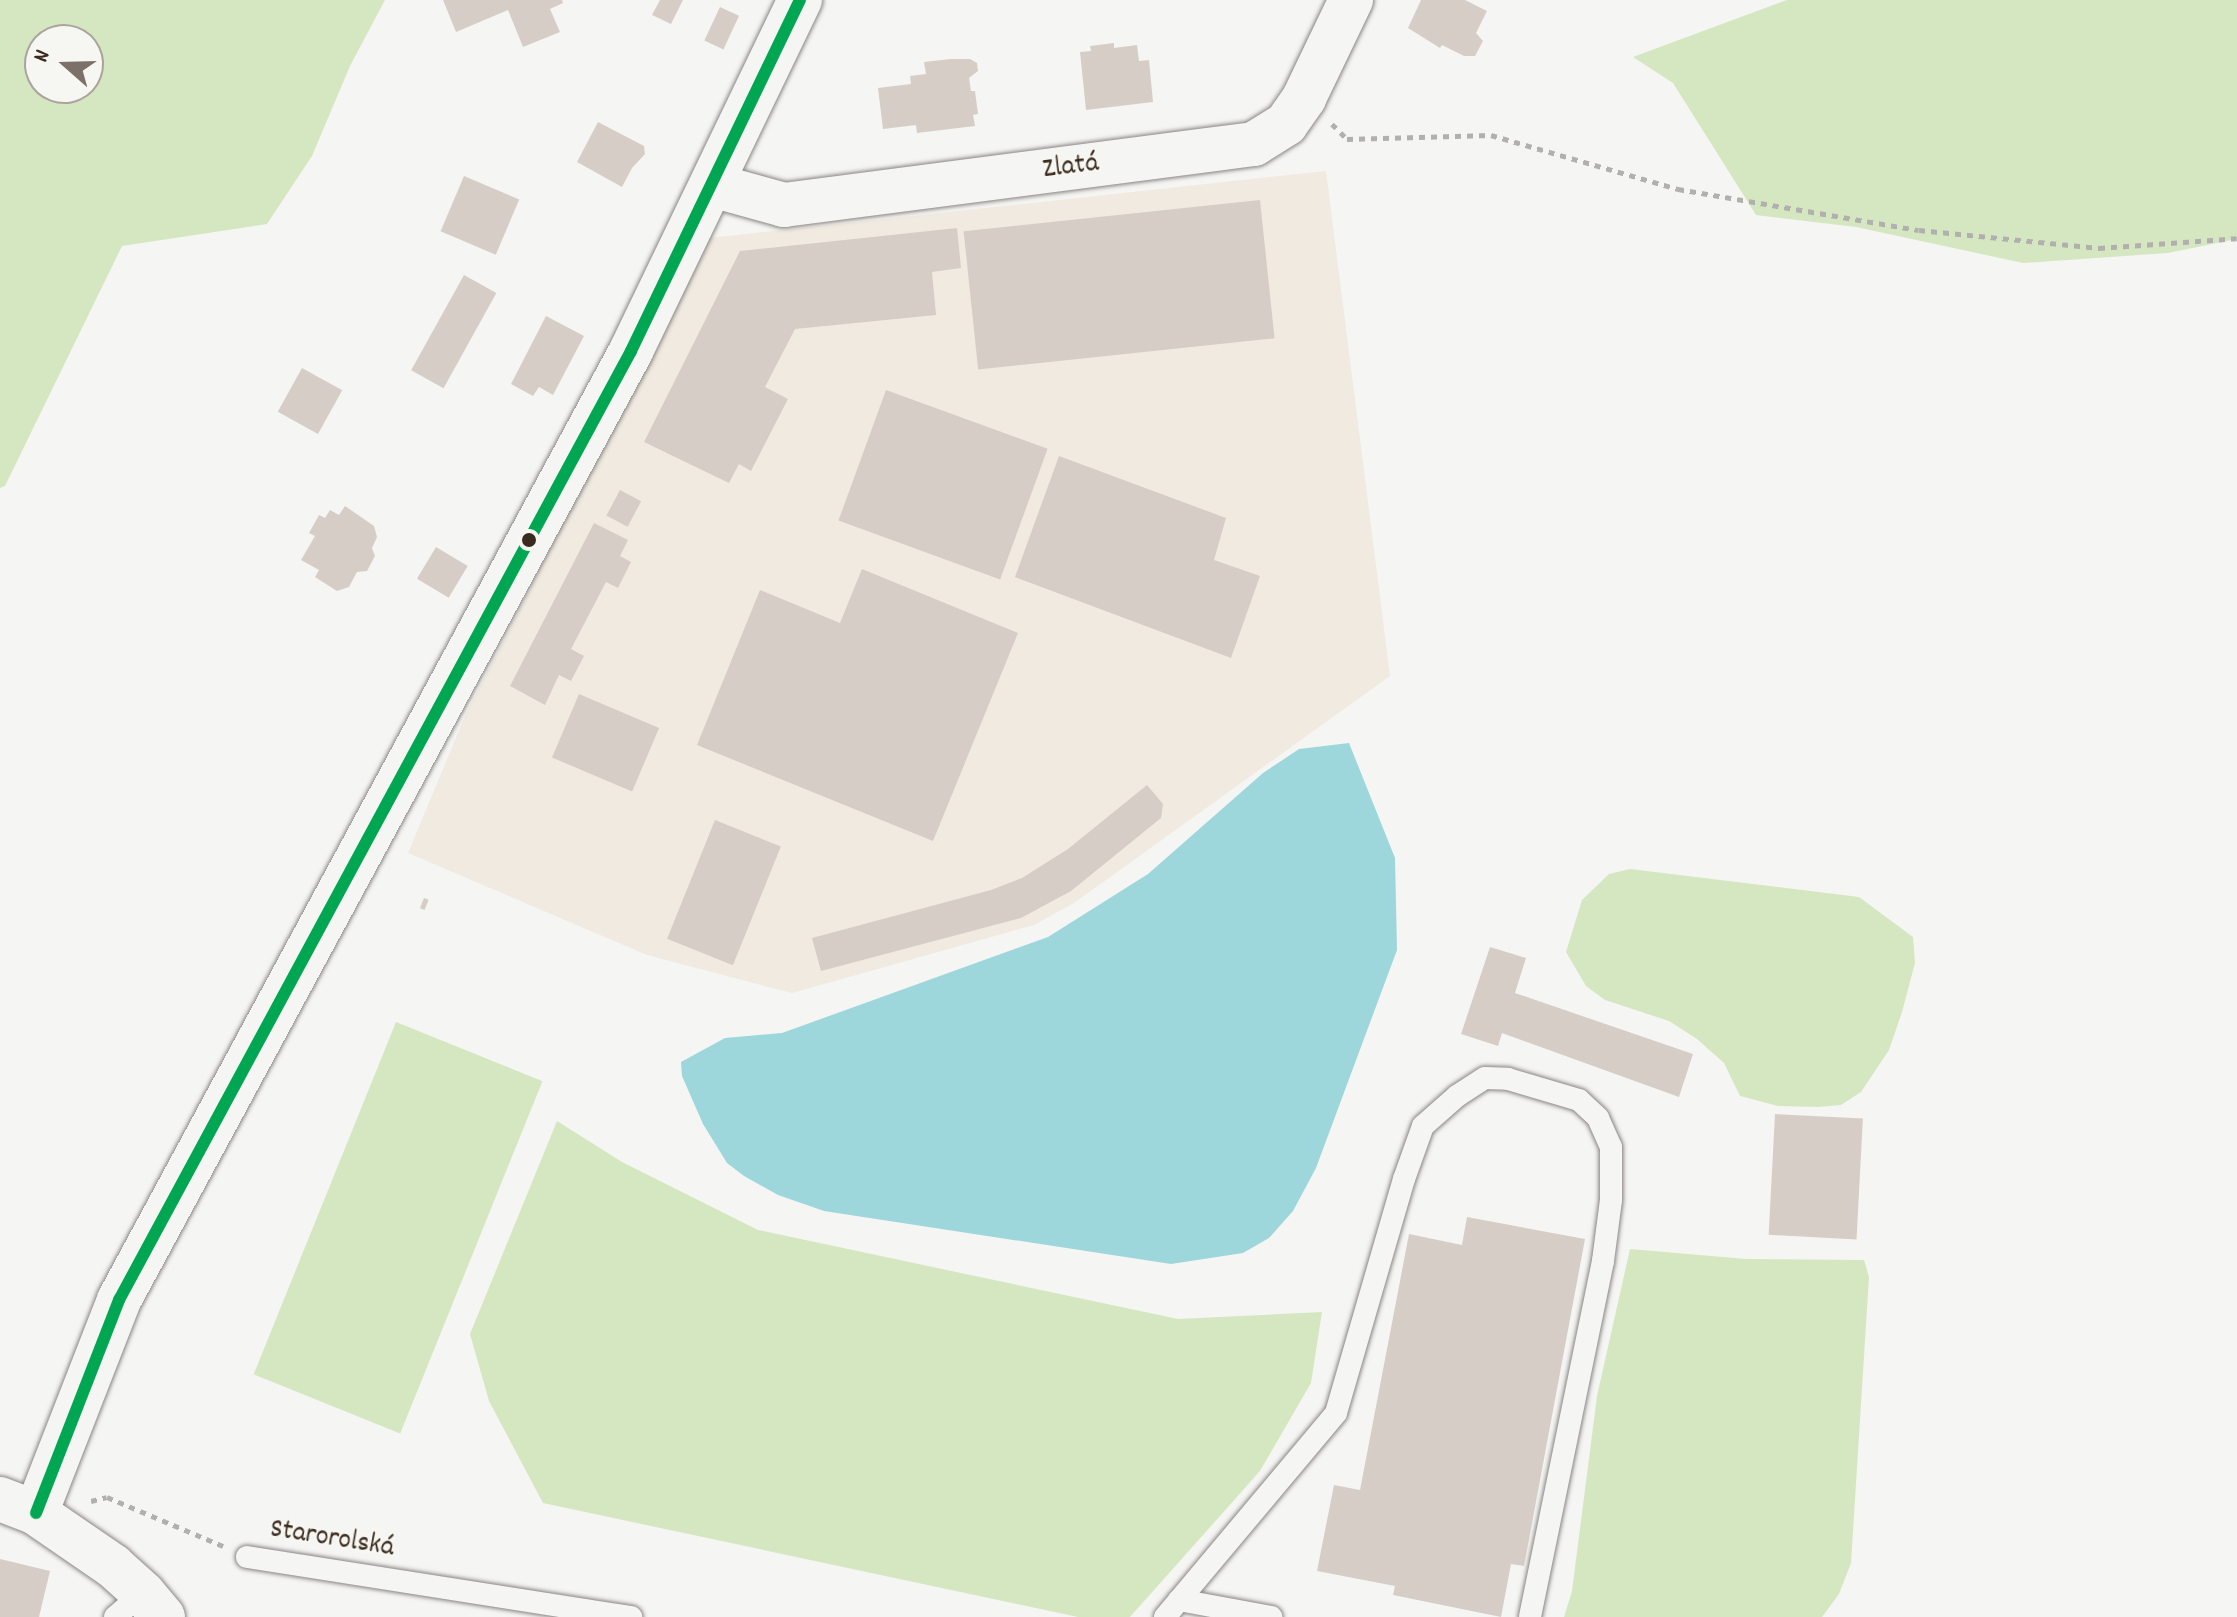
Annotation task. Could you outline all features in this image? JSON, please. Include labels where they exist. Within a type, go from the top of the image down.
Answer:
[{"type":"street","points":[[141,1609],[113,1566],[18,1506],[119,1300],[624,365],[800,0]]},
{"type":"street","name":"Zlatá","points":[[712,185],[784,205],[1254,144],[1286,124],[1304,98],[1351,0]]},
{"type":"lane","points":[[1172,1609],[1336,1413],[1404,1179],[1423,1126],[1457,1096],[1485,1078],[1508,1079],[1579,1100],[1598,1118],[1611,1147],[1611,1200],[1603,1261],[1530,1617]]},
{"type":"lane","name":"Starorolská","points":[[247,1557],[631,1617]]},
{"type":"lane","points":[[1172,1609],[1271,1617]]},
{"type":"path","points":[[1304,98],[1347,139],[1491,135],[1678,189],[1919,230],[2099,248],[2237,238]]},
{"type":"path","name":"Starorolská","points":[[18,1506],[107,1497],[247,1557]]},
{"type":"shaded area","points":[[1326,171],[1390,676],[1074,903],[1034,925],[792,993],[647,955],[408,853],[465,716],[709,238]]},
{"type":"green space","points":[[0,0],[385,0],[350,66],[312,156],[267,224],[122,246],[5,486],[0,488]]},
{"type":"green space","points":[[1787,0],[2237,0],[2237,239],[2168,253],[2023,263],[1856,227],[1756,215],[1673,83],[1633,57]]},
{"type":"green space","points":[[1630,869],[1859,897],[1913,937],[1915,963],[1902,1012],[1889,1050],[1861,1092],[1841,1105],[1818,1107],[1778,1106],[1740,1096],[1724,1063],[1697,1039],[1669,1021],[1605,1000],[1586,986],[1566,952],[1582,900],[1609,874]]},
{"type":"green space","points":[[396,1022],[542,1081],[400,1434],[254,1374]]},
{"type":"green space","points":[[557,1121],[622,1162],[758,1230],[1178,1319],[1322,1312],[1311,1383],[1260,1471],[1130,1617],[1078,1617],[543,1503],[489,1401],[470,1334]]},
{"type":"green space","points":[[1630,1249],[1746,1259],[1864,1260],[1869,1277],[1851,1563],[1839,1594],[1822,1617],[1564,1617],[1572,1591],[1597,1396]]},
{"type":"water","points":[[1349,743],[1395,858],[1397,950],[1316,1168],[1293,1211],[1269,1238],[1243,1253],[1171,1264],[824,1211],[778,1195],[727,1163],[703,1124],[682,1076],[681,1062],[725,1038],[782,1033],[1048,937],[1148,874],[1263,773],[1299,749]]},
{"type":"building","points":[[443,0],[562,0],[563,3],[550,9],[560,32],[523,47],[508,10],[456,32]]},
{"type":"building","points":[[660,0],[683,0],[671,24],[652,15]]},
{"type":"building","points":[[1421,0],[1465,0],[1487,11],[1476,33],[1483,41],[1475,56],[1464,56],[1442,45],[1440,48],[1408,28]]},
{"type":"building","points":[[720,7],[739,16],[723,49],[704,41]]},
{"type":"building","points":[[1114,43],[1114,48],[1137,45],[1139,61],[1149,60],[1153,102],[1086,110],[1080,52],[1091,51],[1090,46]]},
{"type":"building","points":[[970,59],[977,63],[978,71],[969,78],[971,91],[975,91],[978,114],[973,115],[975,126],[917,133],[916,125],[883,129],[878,88],[911,84],[910,76],[926,74],[924,62]]},
{"type":"building","points":[[598,122],[644,146],[645,154],[632,168],[622,187],[577,162]]},
{"type":"building","points":[[464,176],[519,199],[496,255],[441,231]]},
{"type":"building","points":[[1260,200],[1275,338],[978,369],[964,231]]},
{"type":"building","points":[[957,228],[961,268],[932,272],[936,315],[795,329],[765,387],[788,399],[751,471],[739,464],[729,483],[644,442],[740,251]]},
{"type":"building","points":[[464,275],[496,293],[444,388],[411,370]]},
{"type":"building","points":[[546,316],[584,336],[553,395],[539,387],[533,396],[511,384]]},
{"type":"building","points":[[302,368],[342,390],[318,434],[278,412]]},
{"type":"building","points":[[886,390],[1048,449],[1000,579],[838,521]]},
{"type":"building","points":[[1059,456],[1226,518],[1214,560],[1260,576],[1231,658],[1015,577]]},
{"type":"building","points":[[620,490],[641,501],[628,527],[606,516]]},
{"type":"building","points":[[345,506],[374,526],[377,537],[372,548],[375,556],[367,571],[357,572],[349,587],[337,591],[315,577],[319,570],[301,560],[315,536],[309,533],[319,515],[325,518],[330,510],[339,515]]},
{"type":"building","points":[[594,523],[628,540],[620,556],[631,562],[618,588],[606,582],[571,649],[584,656],[571,681],[559,675],[545,705],[510,686]]},
{"type":"building","points":[[436,547],[468,566],[449,598],[417,579]]},
{"type":"building","points":[[862,569],[1018,633],[933,841],[697,745],[760,590],[840,623]]},
{"type":"building","points":[[579,694],[659,728],[632,792],[552,758]]},
{"type":"building","points":[[1147,785],[1163,804],[1161,818],[1071,891],[1021,918],[821,971],[812,938],[991,890],[1022,878],[1068,849]]},
{"type":"building","points":[[715,820],[781,847],[733,965],[667,939]]},
{"type":"building","points":[[424,898],[429,900],[425,910],[420,908]]},
{"type":"building","points":[[1490,947],[1526,958],[1515,993],[1693,1054],[1679,1097],[1502,1033],[1498,1046],[1461,1034]]},
{"type":"building","points":[[1775,1114],[1863,1119],[1857,1239],[1769,1235]]},
{"type":"building","points":[[1467,1217],[1585,1239],[1524,1566],[1511,1564],[1501,1617],[1393,1595],[1395,1586],[1317,1571],[1334,1485],[1360,1490],[1409,1234],[1462,1245]]},
{"type":"building","points":[[0,1559],[50,1571],[39,1617],[0,1617]]},
{"type":"transit line","points":[[36,1513],[119,1300],[631,351],[800,0]]}]
